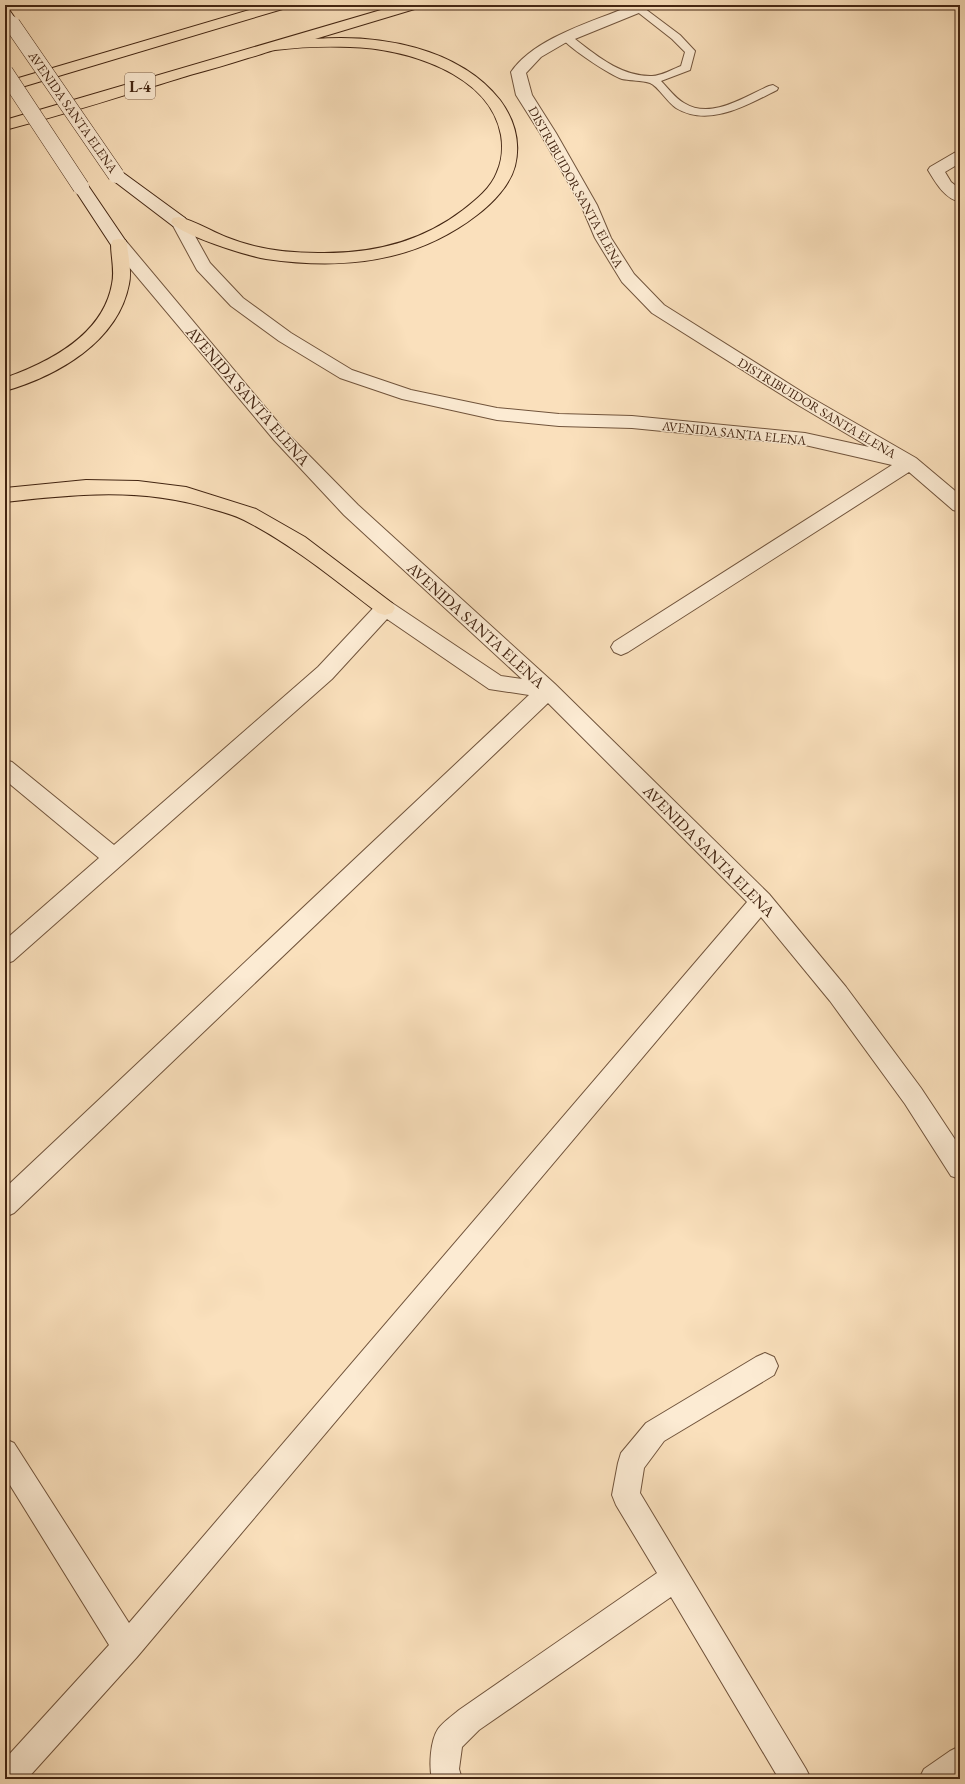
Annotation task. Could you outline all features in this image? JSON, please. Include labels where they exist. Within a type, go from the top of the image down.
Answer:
[{"type":"main road","points":[[241,16],[261,5]]},
{"type":"main road","name":"L-4","points":[[5,87],[281,5]]},
{"type":"main road","name":"L-4","points":[[5,125],[412,5]]},
{"type":"main road","points":[[179,222],[221,240],[259,253],[302,259],[347,258],[391,251],[431,238],[469,215],[489,197],[505,172],[510,147],[506,122],[492,99],[470,79],[442,62],[408,51],[370,44],[330,42],[275,46]]},
{"type":"main road","points":[[5,385],[25,378],[60,360],[89,338],[111,314],[121,283],[119,244]]},
{"type":"main road","points":[[5,496],[86,487],[138,488],[186,494],[250,514],[292,539],[385,608]]},
{"type":"street","name":"DISTRIBUIDOR SANTA ELENA","points":[[642,6],[567,38],[536,54],[518,72],[524,95],[556,146],[589,206],[603,238],[628,278],[658,309],[704,339],[910,463]]},
{"type":"street","name":"AVENIDA SANTA ELENA","points":[[8,19],[116,175],[179,222],[203,266],[237,302],[284,336],[346,374],[408,395],[497,414],[559,420],[632,422],[805,439],[910,463]]},
{"type":"street","name":"AVENIDA SANTA ELENA","points":[[5,72],[119,244],[285,442],[351,510],[548,690],[761,901],[838,994],[913,1096],[960,1168]]},
{"type":"street","points":[[960,156],[936,170],[945,185],[960,197]]},
{"type":"street","points":[[621,647],[910,463],[960,505]]},
{"type":"street","points":[[5,954],[325,673],[385,608],[496,683],[548,690]]},
{"type":"street","points":[[5,1205],[548,690]]},
{"type":"street","points":[[5,768],[114,858]]},
{"type":"street","points":[[7,1779],[127,1647],[761,901]]},
{"type":"street","points":[[765,1366],[655,1432],[631,1463],[626,1495],[796,1779]]},
{"type":"street","points":[[5,1452],[127,1647]]},
{"type":"street","points":[[447,1779],[444,1769],[448,1740],[469,1720],[675,1577]]},
{"type":"street","points":[[934,1779],[960,1761]]},
{"type":"lane","points":[[567,38],[605,66],[626,76],[654,80],[686,68],[690,51],[642,6]]},
{"type":"lane","points":[[654,80],[681,106],[698,113],[720,112],[774,88]]}]
